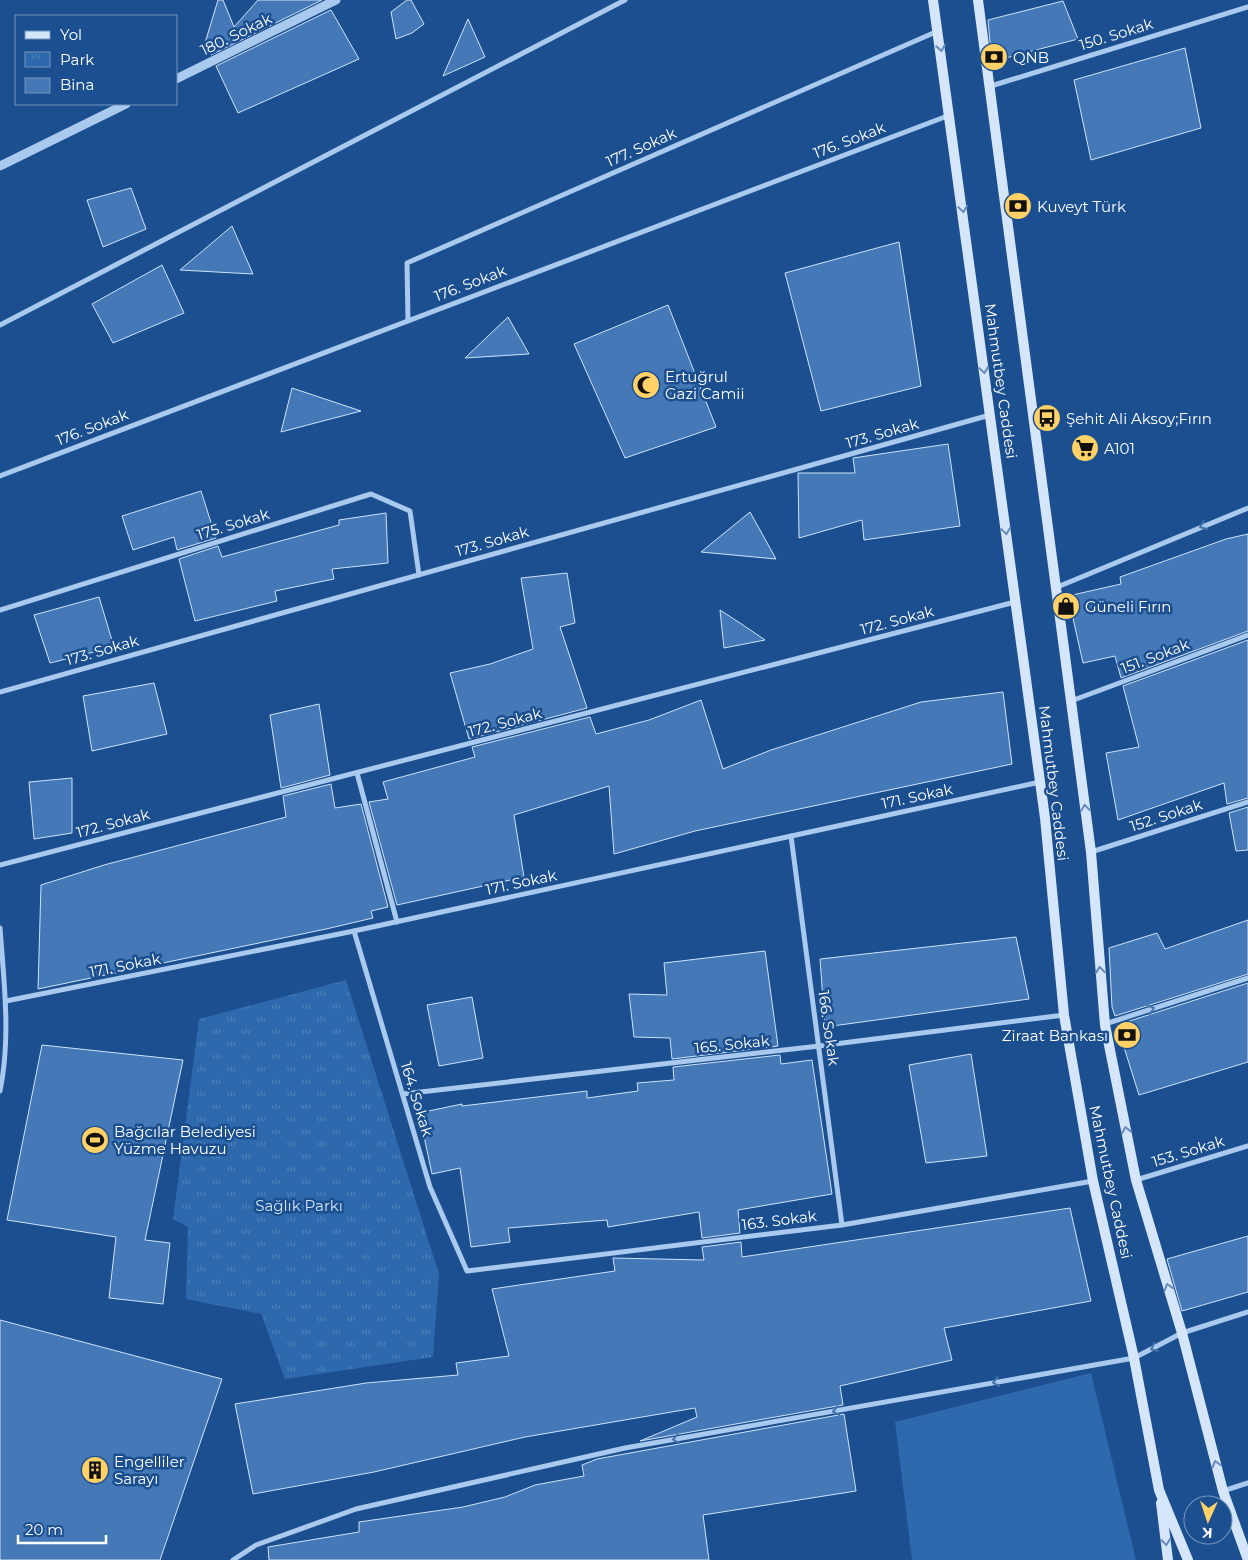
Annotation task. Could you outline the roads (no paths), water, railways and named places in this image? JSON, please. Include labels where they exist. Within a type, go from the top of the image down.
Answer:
[{"type":"main road","name":"Mahmutbey Caddesi","points":[[933,0],[1040,782],[1064,1015],[1093,1181],[1134,1358],[1159,1490],[1188,1560]]},
{"type":"main road","name":"Mahmutbey Caddesi","points":[[978,0],[991,86],[1055,588],[1091,852],[1105,1024],[1136,1180],[1182,1333],[1224,1491],[1248,1560]]},
{"type":"main road","points":[[1159,1490],[1168,1560]]},
{"type":"street","name":"180. Sokak","points":[[178,78],[336,0]]},
{"type":"street","points":[[0,325],[625,0]]},
{"type":"street","name":"150. Sokak","points":[[991,86],[1248,7]]},
{"type":"street","name":"177. Sokak","points":[[408,321],[407,263],[938,30]]},
{"type":"street","points":[[0,166],[124,105]]},
{"type":"street","name":"176. Sokak","points":[[0,476],[950,115]]},
{"type":"street","name":"173. Sokak","points":[[0,692],[990,415]]},
{"type":"street","name":"175. Sokak","points":[[0,610],[371,494],[410,511],[419,575]]},
{"type":"street","points":[[1055,588],[1248,508]]},
{"type":"street","name":"172. Sokak","points":[[0,866],[1016,602]]},
{"type":"street","name":"151. Sokak","points":[[1071,702],[1248,634]]},
{"type":"street","points":[[357,773],[397,922]]},
{"type":"street","name":"171. Sokak","points":[[6,1001],[397,922],[1040,782]]},
{"type":"street","name":"152. Sokak","points":[[1091,852],[1248,802]]},
{"type":"street","name":"166. Sokak","points":[[791,836],[842,1225]]},
{"type":"street","points":[[0,928],[6,1001],[0,1091]]},
{"type":"street","name":"164. Sokak","points":[[354,931],[430,1187],[467,1271]]},
{"type":"street","points":[[1105,1024],[1248,978]]},
{"type":"street","name":"165. Sokak","points":[[402,1094],[819,1046],[1064,1015]]},
{"type":"street","name":"153. Sokak","points":[[1136,1180],[1248,1146]]},
{"type":"street","name":"163. Sokak","points":[[467,1271],[842,1225],[1093,1181]]},
{"type":"street","points":[[233,1560],[256,1545],[356,1509],[625,1448],[1134,1358],[1182,1333],[1248,1312]]},
{"type":"street","points":[[1224,1491],[1248,1483]]},
{"type":"place","name":"QNB","points":[[994,57]]},
{"type":"place","name":"Kuveyt Türk","points":[[1018,206]]},
{"type":"place","name":"Ertuğrul Gazi Camii","points":[[646,385]]},
{"type":"place","name":"Şehit Ali Aksoy;Fırın","points":[[1047,418]]},
{"type":"place","name":"A101","points":[[1085,448]]},
{"type":"place","name":"Güneli Fırın","points":[[1066,606]]},
{"type":"place","name":"Ziraat Bankası","points":[[1127,1035]]},
{"type":"place","name":"Bağcılar Belediyesi Yüzme Havuzu","points":[[95,1140]]},
{"type":"place","name":"Engelliler Sarayı","points":[[95,1470]]},
{"type":"park label","name":"Sağlık Parkı","points":[[299,1205]]}]
